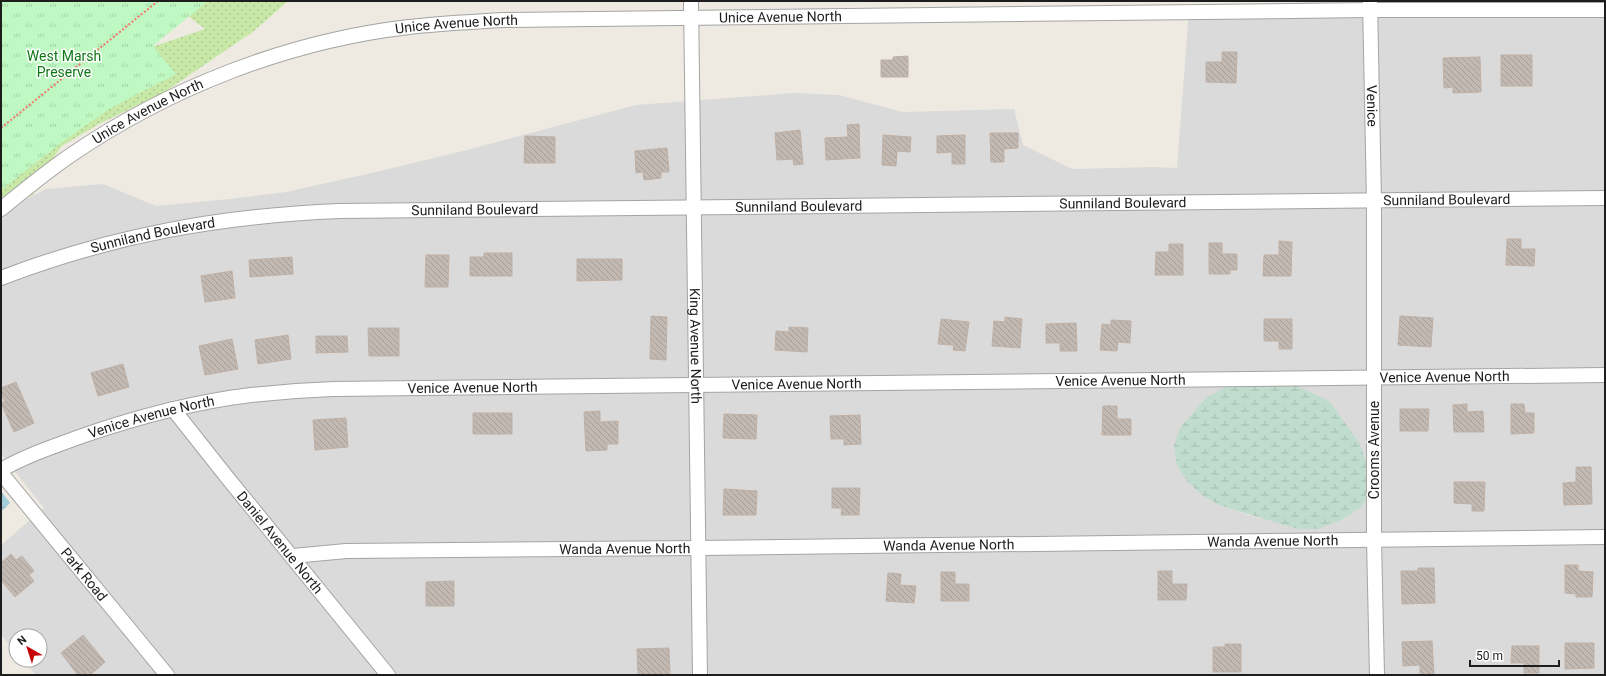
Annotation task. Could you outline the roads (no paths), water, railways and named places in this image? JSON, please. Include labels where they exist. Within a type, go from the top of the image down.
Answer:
[{"type":"street","name":"King Avenue North","points":[[692,1],[691,18],[695,208],[700,675]]},
{"type":"street","name":"Unice Avenue North","points":[[1,209],[69,157],[141,112],[182,92],[226,73],[287,53],[363,34],[408,27],[456,22],[503,20],[1370,6],[1605,10]]},
{"type":"street","name":"Venice","points":[[1370,6],[1374,201]]},
{"type":"street","name":"Sunniland Boulevard","points":[[1,278],[33,265],[82,250],[138,236],[194,225],[272,215],[340,211],[1605,198]]},
{"type":"street","name":"Crooms Avenue","points":[[1374,201],[1374,540],[1377,675]]},
{"type":"street","name":"Venice Avenue North","points":[[1,471],[20,459],[137,418],[173,409],[250,395],[295,391],[333,389],[1605,375]]},
{"type":"street","name":"Daniel Avenue North","points":[[173,409],[388,675]]},
{"type":"street","name":"Park Road","points":[[1,471],[167,675]]},
{"type":"street","name":"Wanda Avenue North","points":[[293,556],[346,550],[698,548],[1605,537]]},
{"type":"water","points":[[1,491],[10,503],[1,512]]},
{"type":"park label","name":"West Marsh Preserve","points":[[64,64]]}]
